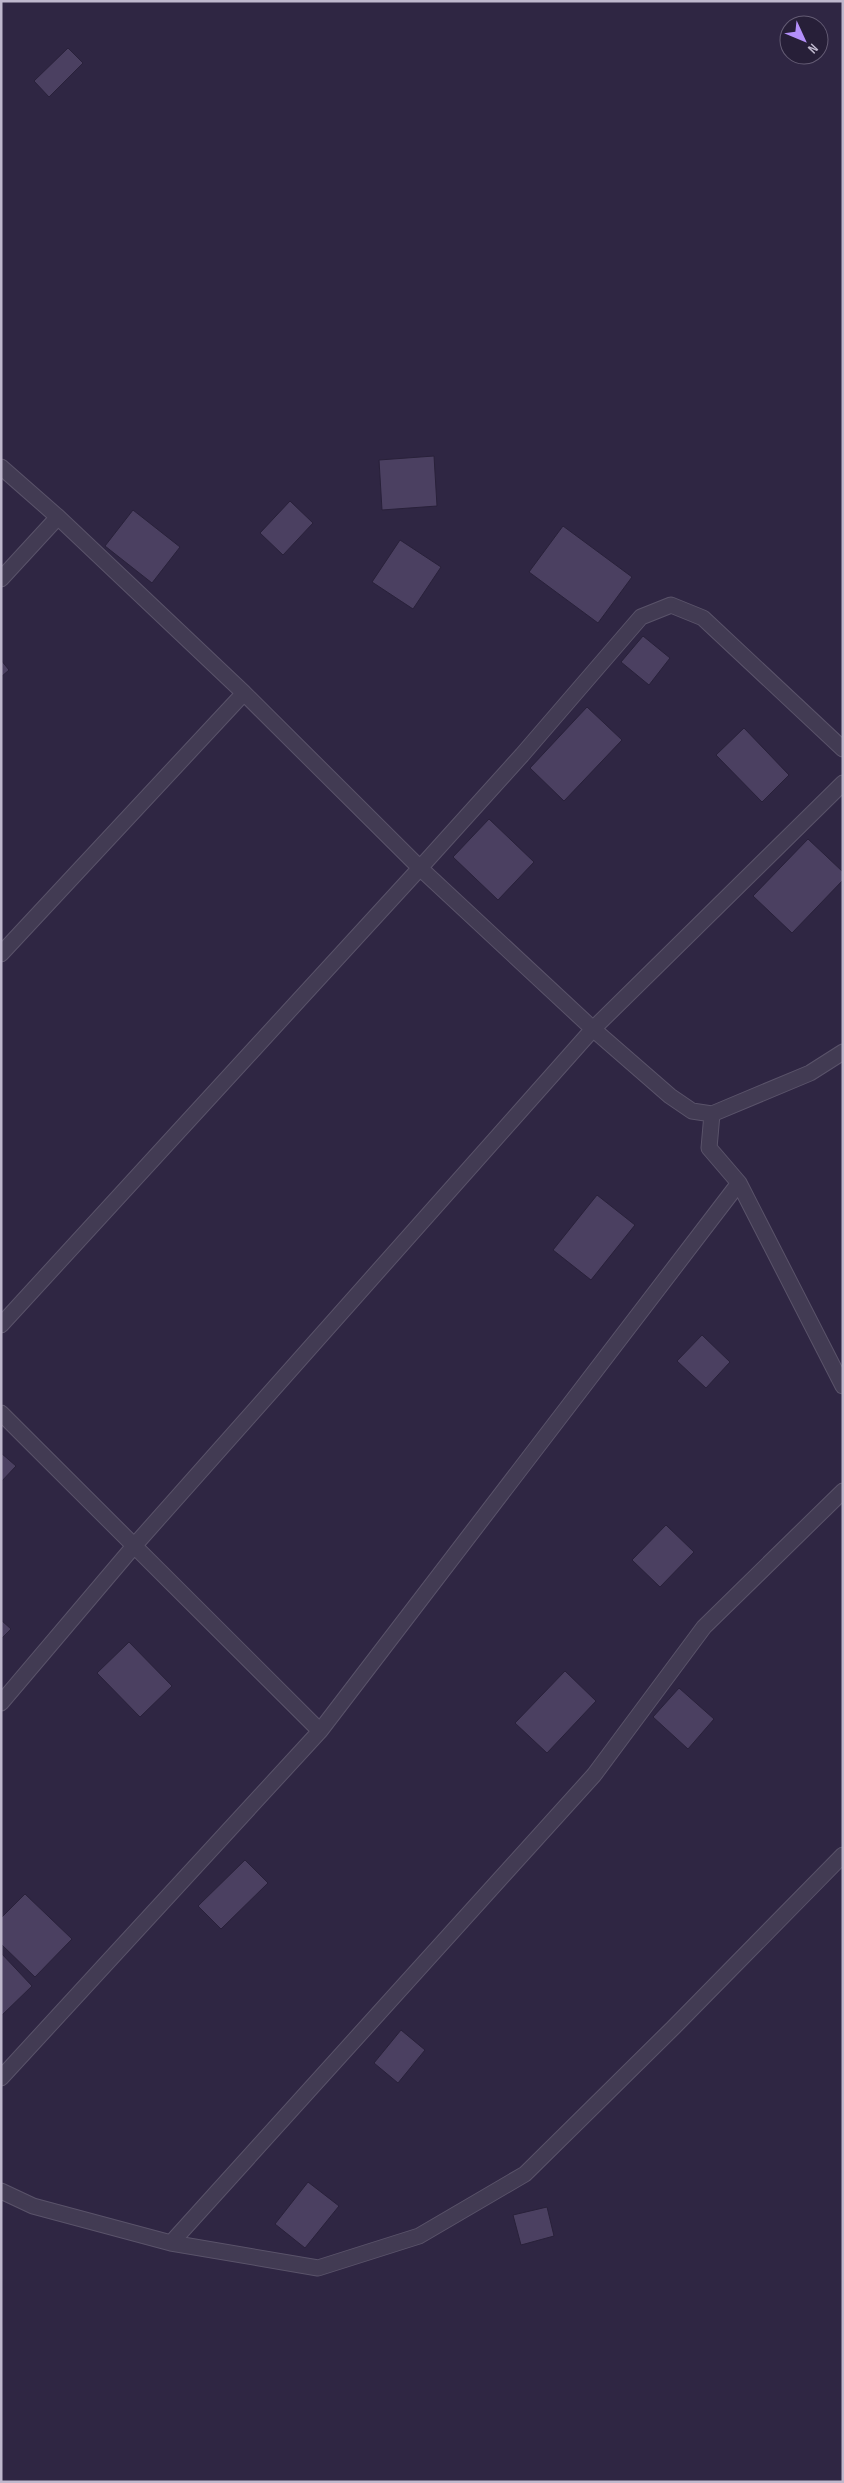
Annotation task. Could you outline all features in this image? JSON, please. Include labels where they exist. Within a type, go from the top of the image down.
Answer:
[{"type":"street","points":[[1,467],[58,517],[244,693],[420,868],[593,1029],[670,1096],[692,1111],[712,1114],[810,1073],[843,1052]]},
{"type":"street","points":[[1,579],[58,517]]},
{"type":"street","points":[[1,1325],[522,755],[640,617],[671,605],[703,618],[843,749]]},
{"type":"street","points":[[1,954],[244,693]]},
{"type":"street","points":[[1,1703],[134,1546],[593,1029],[843,783]]},
{"type":"street","points":[[712,1114],[709,1148],[739,1183],[843,1386]]},
{"type":"street","points":[[1,2078],[320,1731],[739,1183]]},
{"type":"street","points":[[1,1413],[320,1731]]},
{"type":"street","points":[[171,2243],[594,1775],[704,1628],[843,1491]]},
{"type":"street","points":[[1,2191],[33,2206],[171,2243],[318,2268],[418,2236],[525,2174],[660,2042],[843,1855]]},
{"type":"building","points":[[68,48],[83,63],[49,97],[34,81]]},
{"type":"building","points":[[434,456],[437,506],[382,510],[379,460]]},
{"type":"building","points":[[290,501],[313,523],[283,555],[260,533]]},
{"type":"building","points":[[133,510],[180,547],[152,583],[105,546]]},
{"type":"building","points":[[563,526],[632,577],[598,623],[529,572]]},
{"type":"building","points":[[400,540],[441,567],[413,609],[372,582]]},
{"type":"building","points":[[643,636],[670,658],[649,685],[621,662]]},
{"type":"building","points":[[1,660],[9,670],[1,677]]},
{"type":"building","points":[[587,707],[622,740],[564,801],[530,768]]},
{"type":"building","points":[[744,728],[789,775],[762,802],[716,755]]},
{"type":"building","points":[[489,819],[534,862],[498,900],[453,857]]},
{"type":"building","points":[[808,839],[843,872],[843,880],[792,933],[753,896]]},
{"type":"building","points":[[597,1195],[635,1225],[591,1280],[553,1250]]},
{"type":"building","points":[[702,1335],[730,1362],[706,1388],[677,1361]]},
{"type":"building","points":[[1,1453],[16,1466],[1,1482]]},
{"type":"building","points":[[666,1525],[694,1552],[660,1587],[632,1560]]},
{"type":"building","points":[[1,1620],[11,1629],[1,1639]]},
{"type":"building","points":[[129,1642],[172,1686],[140,1717],[97,1673]]},
{"type":"building","points":[[565,1671],[596,1701],[547,1753],[515,1723]]},
{"type":"building","points":[[679,1688],[714,1719],[688,1749],[653,1717]]},
{"type":"building","points":[[245,1860],[268,1883],[221,1929],[198,1906]]},
{"type":"building","points":[[25,1894],[72,1939],[35,1977],[1,1944],[1,1918]]},
{"type":"building","points":[[1,1953],[32,1986],[1,2016]]},
{"type":"building","points":[[401,2030],[425,2050],[398,2083],[374,2063]]},
{"type":"building","points":[[308,2182],[339,2206],[305,2248],[275,2224]]},
{"type":"building","points":[[547,2207],[554,2236],[521,2245],[513,2215]]}]
